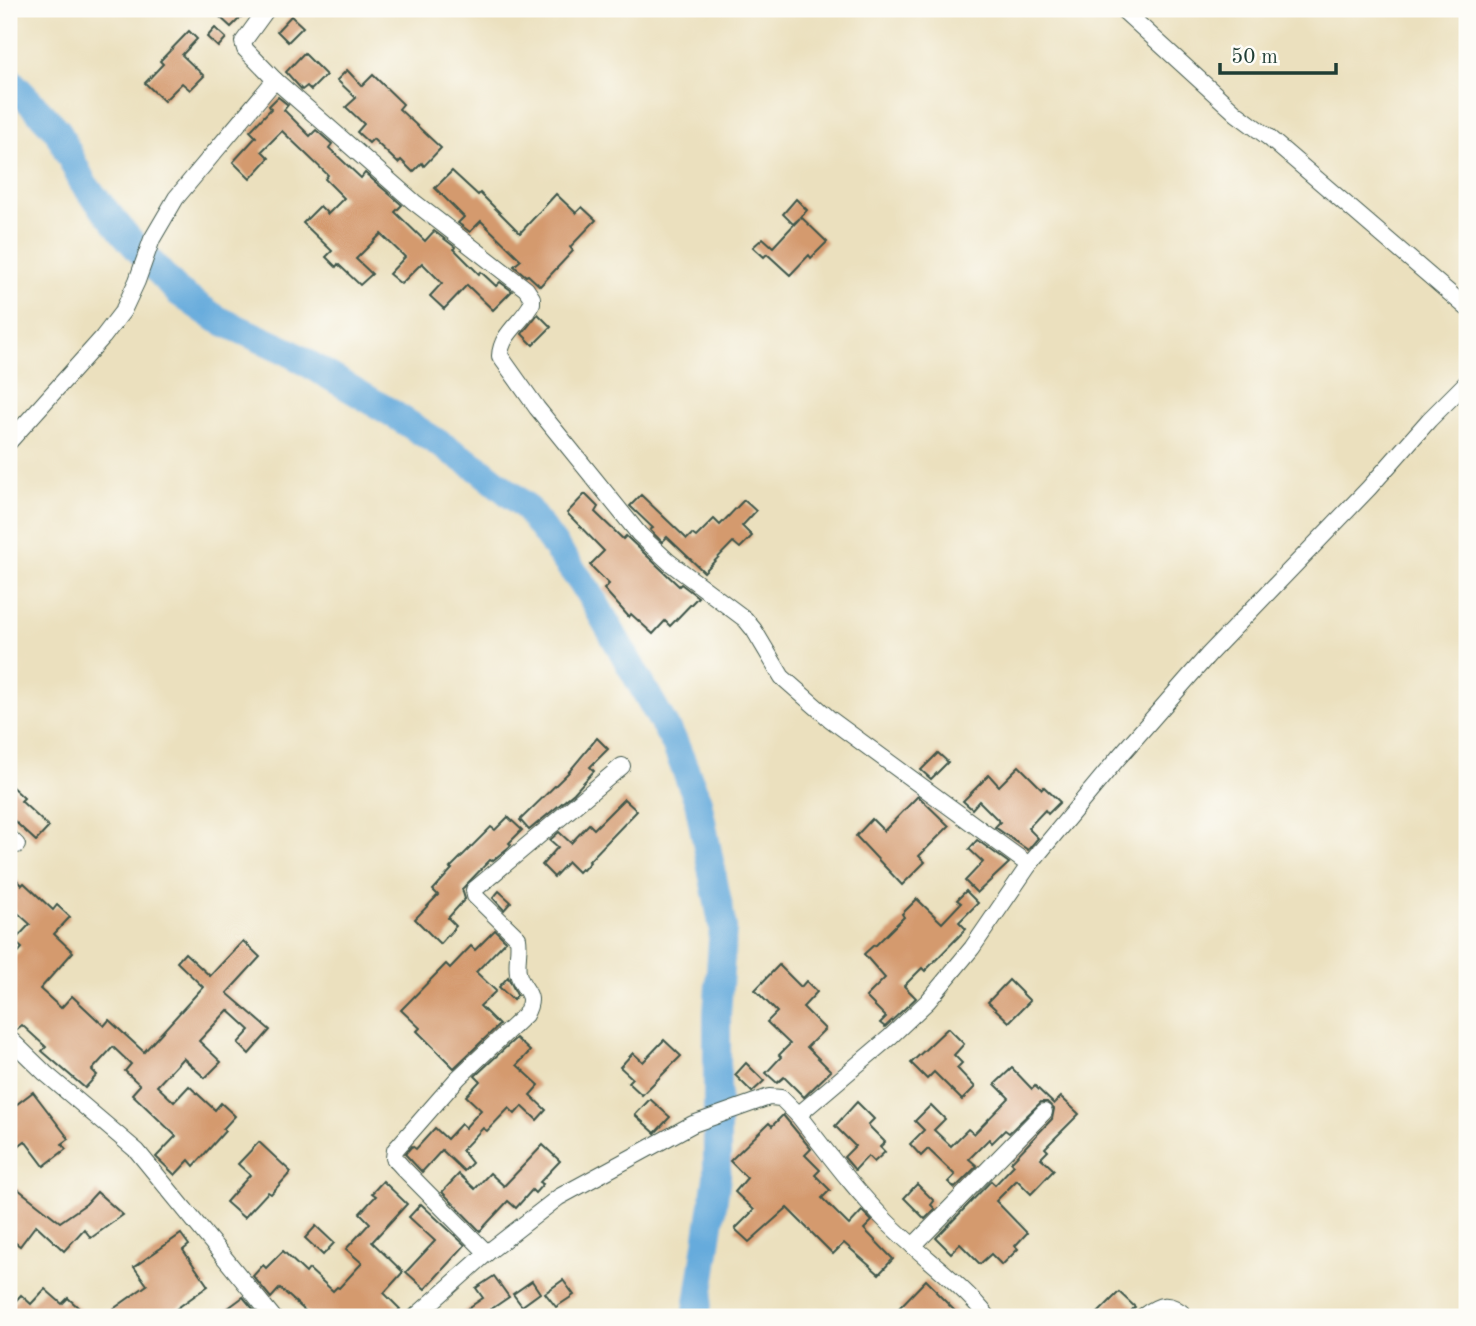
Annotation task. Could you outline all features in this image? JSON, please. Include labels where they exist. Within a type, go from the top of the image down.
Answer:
[{"type":"street","points":[[267,9],[243,42],[245,49],[275,80],[414,202],[526,289],[532,303],[512,328],[501,347],[500,356],[537,408],[639,534],[669,562],[744,619],[754,630],[782,677],[830,719],[1029,864]]},
{"type":"street","points":[[1122,9],[1237,114],[1268,137],[1467,307]]},
{"type":"street","points":[[9,442],[123,312],[152,239],[176,198],[275,80]]},
{"type":"street","points":[[798,1115],[890,1037],[928,1000],[972,948],[1029,864],[1118,758],[1209,654],[1467,382]]},
{"type":"street","points":[[487,1252],[394,1158],[395,1150],[458,1078],[525,1015],[531,1005],[530,996],[518,974],[518,938],[475,897],[474,890],[622,766]]},
{"type":"street","points":[[9,1038],[45,1073],[137,1151],[274,1317]]},
{"type":"street","points":[[415,1317],[487,1252],[559,1197],[694,1124],[775,1096],[798,1115],[862,1198],[988,1317]]},
{"type":"street","points":[[913,1246],[1044,1112]]},
{"type":"street","points":[[1142,1317],[1162,1305],[1171,1305],[1186,1317]]},
{"type":"building","points":[[229,9],[249,9],[231,27],[220,17]]},
{"type":"building","points":[[291,16],[303,27],[288,42],[277,31]]},
{"type":"building","points":[[215,28],[226,38],[218,47],[207,37]]},
{"type":"building","points":[[189,31],[197,39],[182,55],[204,76],[190,90],[182,83],[164,101],[145,83],[163,64],[160,61]]},
{"type":"building","points":[[304,53],[326,75],[311,90],[307,86],[302,90],[286,72]]},
{"type":"building","points":[[347,70],[362,86],[373,75],[403,104],[399,109],[441,148],[424,166],[422,163],[413,172],[401,160],[398,163],[373,139],[369,143],[357,132],[364,124],[346,107],[356,98],[337,80]]},
{"type":"building","points":[[278,97],[288,105],[284,110],[310,136],[316,130],[332,144],[329,148],[361,178],[365,173],[402,205],[395,212],[425,241],[434,231],[455,247],[479,274],[481,272],[496,286],[500,282],[512,291],[493,310],[467,285],[444,309],[430,296],[442,283],[422,263],[401,284],[389,274],[405,257],[381,234],[356,259],[372,274],[360,285],[338,264],[336,267],[326,257],[332,251],[303,223],[320,206],[328,214],[344,198],[325,179],[328,175],[282,131],[262,151],[269,158],[250,179],[233,162],[256,137],[250,131],[271,109],[269,106]]},
{"type":"building","points":[[452,171],[478,195],[480,193],[520,233],[556,194],[576,213],[582,207],[596,220],[570,247],[573,251],[540,286],[514,266],[521,260],[481,221],[470,232],[458,223],[464,217],[435,188]]},
{"type":"building","points":[[796,199],[807,210],[801,217],[827,242],[811,258],[809,255],[790,275],[767,254],[764,257],[753,247],[763,238],[773,247],[800,218],[793,224],[783,214]]},
{"type":"building","points":[[538,314],[551,327],[533,345],[522,334]]},
{"type":"building","points":[[585,494],[598,507],[595,512],[623,539],[626,536],[679,586],[681,584],[698,597],[670,626],[665,621],[653,634],[631,614],[629,617],[604,589],[609,584],[590,565],[604,551],[567,513]]},
{"type":"building","points":[[641,495],[687,539],[692,534],[696,537],[714,519],[720,525],[744,500],[756,511],[742,526],[752,536],[740,548],[733,542],[704,572],[667,537],[662,542],[650,530],[653,528],[630,506]]},
{"type":"building","points":[[597,738],[608,749],[590,767],[594,771],[574,793],[529,830],[520,820],[568,773]]},
{"type":"building","points":[[938,753],[948,762],[931,779],[921,770]]},
{"type":"building","points":[[1019,766],[1042,789],[1044,787],[1060,802],[1048,814],[1045,810],[1028,828],[1038,838],[1028,850],[995,827],[1000,822],[979,801],[972,809],[963,801],[989,775],[999,786]]},
{"type":"building","points":[[9,784],[24,798],[21,801],[49,827],[36,841],[9,816]]},
{"type":"building","points":[[918,796],[949,826],[919,856],[925,862],[902,885],[856,836],[872,819],[884,831]]},
{"type":"building","points":[[624,799],[637,811],[583,870],[578,872],[568,862],[554,877],[542,865],[558,847],[550,840],[559,832],[571,843],[589,824],[594,829]]},
{"type":"building","points":[[508,817],[522,830],[509,843],[509,847],[490,860],[462,889],[465,899],[448,918],[456,926],[440,944],[415,919],[438,895],[433,890],[452,869],[450,868],[491,827],[495,830]]},
{"type":"building","points":[[977,840],[1009,863],[977,893],[965,881],[983,862],[969,849]]},
{"type":"building","points":[[9,872],[53,910],[57,905],[70,917],[54,934],[73,952],[40,989],[61,1008],[72,996],[104,1026],[109,1020],[144,1052],[203,987],[177,962],[185,953],[210,976],[243,941],[260,957],[227,993],[270,1030],[249,1054],[238,1043],[250,1030],[228,1010],[199,1041],[221,1062],[205,1078],[183,1058],[157,1086],[174,1102],[189,1086],[215,1110],[221,1103],[235,1116],[194,1166],[189,1160],[175,1175],[156,1157],[176,1136],[132,1094],[140,1085],[125,1071],[131,1064],[113,1047],[92,1070],[97,1075],[85,1088],[42,1051],[46,1047],[22,1025],[16,1030],[9,1028],[9,963],[22,948],[14,941],[30,924],[9,905]]},
{"type":"building","points":[[499,891],[511,902],[504,910],[493,898]]},
{"type":"building","points":[[966,891],[978,903],[959,922],[966,929],[925,971],[922,968],[904,986],[916,998],[885,1027],[880,1023],[886,1017],[866,997],[885,978],[864,954],[904,917],[902,914],[917,899],[942,923],[961,903],[957,900]]},
{"type":"building","points":[[495,930],[506,941],[476,972],[496,991],[480,1006],[499,1025],[454,1068],[417,1031],[420,1028],[401,1010],[446,964],[450,968],[471,946],[475,950]]},
{"type":"building","points":[[779,965],[801,987],[806,981],[817,992],[803,1007],[825,1029],[807,1047],[831,1071],[804,1097],[784,1077],[777,1083],[766,1073],[790,1044],[767,1022],[777,1012],[755,990]]},
{"type":"building","points":[[508,977],[517,995],[513,1000],[499,987]]},
{"type":"building","points":[[1009,980],[1030,1001],[1009,1022],[988,1002]]},
{"type":"building","points":[[948,1028],[964,1044],[954,1055],[962,1063],[957,1068],[975,1087],[962,1100],[934,1072],[927,1079],[911,1063]]},
{"type":"building","points":[[516,1038],[530,1051],[517,1065],[539,1085],[530,1095],[546,1110],[537,1120],[522,1106],[515,1114],[509,1108],[487,1131],[483,1128],[462,1150],[472,1163],[464,1171],[442,1150],[422,1172],[405,1154],[412,1146],[416,1149],[435,1128],[447,1139],[461,1124],[465,1128],[481,1110],[466,1096],[480,1081],[475,1076]]},
{"type":"building","points":[[664,1040],[681,1056],[642,1095],[628,1082],[632,1078],[620,1067],[633,1053],[643,1062]]},
{"type":"building","points":[[746,1063],[764,1081],[752,1092],[735,1075]]},
{"type":"building","points":[[1012,1068],[1032,1089],[1035,1086],[1054,1104],[1061,1097],[1079,1114],[1045,1148],[1048,1151],[1041,1158],[1054,1170],[1031,1194],[1017,1180],[996,1201],[1027,1233],[1015,1246],[1018,1249],[1002,1265],[991,1254],[980,1264],[960,1244],[951,1253],[936,1238],[991,1181],[995,1185],[1014,1165],[1011,1162],[1052,1119],[1054,1109],[1047,1102],[1041,1102],[1009,1133],[1005,1130],[992,1143],[989,1139],[969,1159],[977,1166],[955,1188],[948,1182],[955,1175],[928,1149],[921,1156],[910,1144],[924,1130],[915,1121],[931,1105],[945,1119],[934,1130],[951,1146],[968,1129],[974,1134],[1009,1098],[995,1084]]},
{"type":"building","points":[[33,1092],[69,1139],[62,1144],[66,1149],[44,1166],[25,1141],[9,1153],[9,1117],[15,1112],[12,1108]]},
{"type":"building","points":[[650,1099],[670,1117],[655,1133],[635,1115]]},
{"type":"building","points":[[857,1102],[874,1119],[868,1125],[885,1142],[880,1147],[885,1152],[874,1162],[868,1156],[855,1170],[844,1157],[855,1146],[835,1126]]},
{"type":"building","points":[[783,1115],[811,1149],[805,1155],[820,1170],[815,1175],[830,1190],[822,1198],[849,1225],[862,1211],[872,1221],[864,1229],[893,1259],[879,1274],[844,1243],[833,1254],[787,1208],[749,1242],[735,1229],[754,1210],[735,1192],[747,1178],[730,1161],[769,1123],[772,1126]]},
{"type":"building","points":[[259,1142],[291,1172],[244,1218],[226,1202],[250,1175],[238,1164]]},
{"type":"building","points":[[543,1145],[560,1161],[540,1182],[543,1184],[535,1193],[532,1190],[516,1208],[508,1201],[480,1231],[442,1192],[459,1174],[475,1189],[490,1173],[504,1186]]},
{"type":"building","points":[[383,1181],[407,1204],[372,1242],[403,1272],[384,1293],[400,1309],[392,1317],[312,1317],[280,1288],[271,1298],[253,1276],[263,1265],[266,1268],[283,1251],[306,1273],[309,1269],[333,1291],[339,1288],[362,1263],[346,1249],[370,1223],[360,1213],[376,1196],[372,1193]]},
{"type":"building","points":[[9,1182],[60,1222],[86,1204],[97,1192],[123,1215],[91,1238],[84,1229],[64,1251],[36,1225],[20,1246],[9,1238]]},
{"type":"building","points":[[917,1184],[934,1201],[931,1205],[935,1209],[925,1219],[904,1198]]},
{"type":"building","points":[[421,1204],[465,1245],[425,1289],[406,1272],[435,1241],[409,1217]]},
{"type":"building","points":[[316,1226],[334,1243],[323,1255],[305,1238]]},
{"type":"building","points":[[181,1234],[189,1245],[183,1250],[208,1286],[165,1317],[102,1317],[147,1285],[134,1267]]},
{"type":"building","points":[[494,1276],[509,1297],[487,1312],[490,1317],[455,1317],[483,1298],[476,1288]]},
{"type":"building","points":[[563,1280],[574,1295],[556,1307],[545,1293]]},
{"type":"building","points":[[926,1280],[961,1317],[908,1317],[899,1308]]},
{"type":"building","points":[[532,1281],[540,1293],[522,1306],[513,1294]]},
{"type":"building","points":[[45,1289],[62,1304],[68,1298],[81,1310],[76,1317],[9,1317],[9,1308],[21,1295],[31,1304]]},
{"type":"building","points":[[1119,1292],[1135,1307],[1125,1317],[1094,1317]]},
{"type":"building","points":[[243,1297],[260,1317],[216,1317]]},
{"type":"waterway","points":[[9,80],[57,130],[83,183],[128,238],[178,292],[217,319],[287,351],[390,412],[479,469],[525,506],[588,591],[674,742],[698,801],[723,928],[717,1014],[717,1177],[696,1317]]}]
